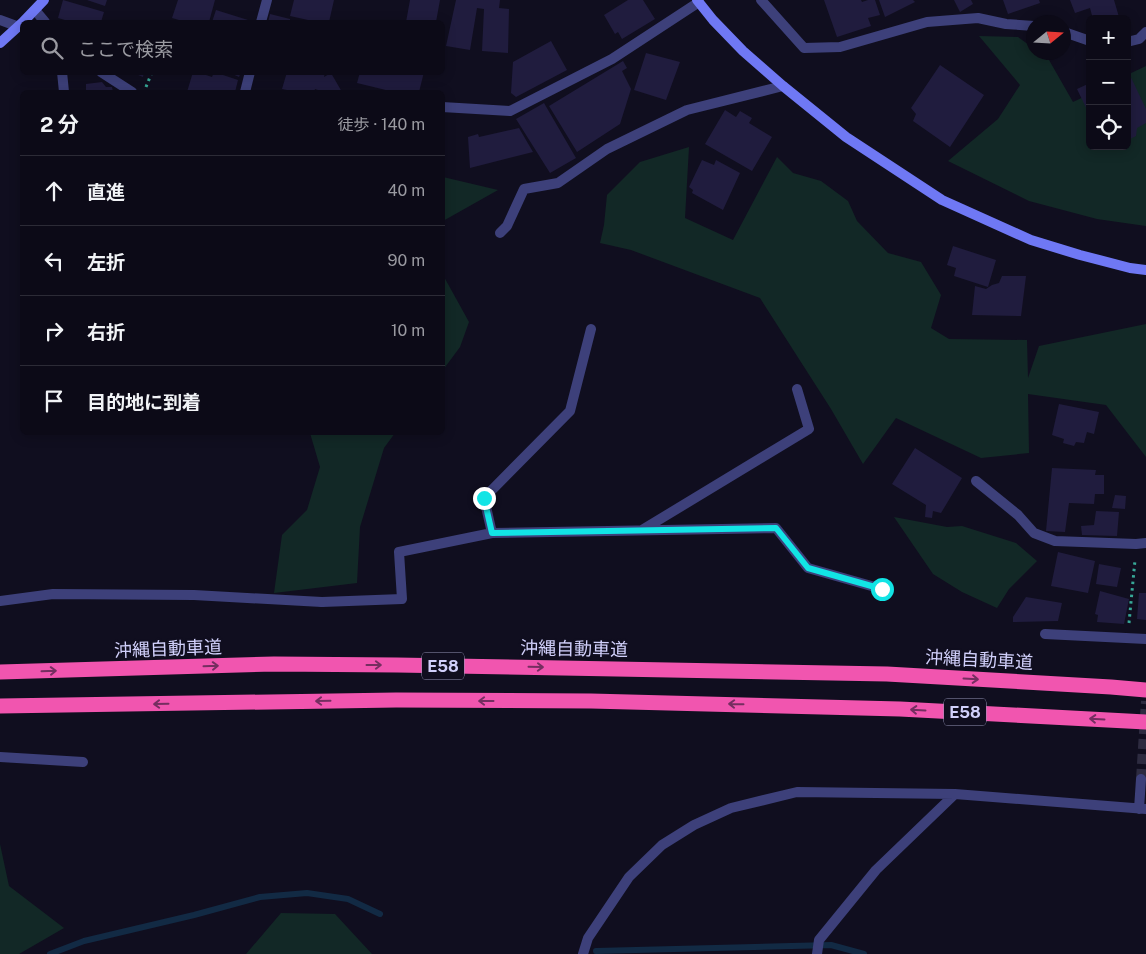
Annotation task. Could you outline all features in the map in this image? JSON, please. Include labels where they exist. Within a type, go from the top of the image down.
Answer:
[{"type":"highway","name":"沖縄自動車道","points":[[0,672],[274,664],[407,665],[887,674],[1146,690]]},
{"type":"highway","name":"E58","points":[[0,706],[396,700],[591,701],[900,709],[1146,722]]},
{"type":"main road","points":[[25,20],[44,0]]},
{"type":"main road","points":[[698,1],[713,20],[743,51],[783,86],[846,137],[942,200],[1031,240],[1080,255],[1130,268],[1146,270]]},
{"type":"main road","points":[[0,43],[20,25]]},
{"type":"street","points":[[262,20],[267,0]]},
{"type":"street","points":[[761,0],[804,48],[840,47],[927,22],[978,18],[1006,24],[1026,25]]},
{"type":"street","points":[[445,107],[510,112],[612,59],[698,1]]},
{"type":"street","points":[[36,10],[44,20]]},
{"type":"street","points":[[0,20],[20,24]]},
{"type":"street","points":[[1131,41],[1139,39],[1146,32]]},
{"type":"street","points":[[1071,34],[1086,40]]},
{"type":"street","points":[[62,75],[64,90]]},
{"type":"street","points":[[106,75],[129,90]]},
{"type":"street","points":[[246,90],[249,75]]},
{"type":"street","points":[[500,233],[507,226],[524,189],[558,183],[607,149],[687,110],[783,86]]},
{"type":"street","points":[[492,533],[484,498],[570,411],[591,329]]},
{"type":"street","points":[[641,530],[809,429],[797,389]]},
{"type":"street","points":[[976,481],[1018,515],[1034,533],[1056,542],[1141,544]]},
{"type":"street","points":[[0,600],[53,594],[194,595],[322,602],[402,598],[399,552],[492,533],[776,528],[808,568],[882,589]]},
{"type":"street","points":[[1045,634],[1146,640]]},
{"type":"street","points":[[0,757],[83,762]]},
{"type":"street","points":[[583,954],[588,938],[629,877],[662,845],[694,825],[731,808],[797,792],[955,794],[1142,809],[1141,779]]},
{"type":"street","points":[[817,954],[819,940],[876,870],[955,794]]},
{"type":"path","points":[[145,90],[151,75]]},
{"type":"path","points":[[1127,639],[1141,544]]},
{"type":"green space","points":[[979,36],[1018,37],[1026,43],[1026,60],[1049,60],[1073,102],[1086,96],[1086,150],[1131,150],[1131,73],[1146,66],[1146,226],[1097,219],[1029,201],[948,161],[998,119],[1020,85]]},
{"type":"green space","points":[[689,147],[685,218],[733,240],[777,157],[793,173],[821,181],[848,201],[857,221],[888,253],[921,262],[941,295],[931,328],[949,339],[1027,340],[1028,378],[1039,346],[1146,324],[1146,457],[1106,405],[1028,394],[1029,453],[981,458],[896,418],[863,464],[831,409],[760,298],[631,250],[600,243],[607,195],[640,162]]},
{"type":"green space","points":[[445,177],[498,190],[445,220]]},
{"type":"green space","points":[[445,279],[469,322],[460,347],[445,367]]},
{"type":"green space","points":[[311,435],[394,435],[384,448],[360,527],[357,583],[274,593],[282,535],[307,510],[320,467]]},
{"type":"green space","points":[[894,517],[947,527],[962,526],[1016,543],[1037,561],[1009,589],[997,608],[962,592],[933,574]]},
{"type":"green space","points":[[0,844],[9,886],[64,928],[19,954],[0,954]]},
{"type":"green space","points":[[281,913],[335,914],[372,954],[246,954]]},
{"type":"building","points":[[63,0],[104,12],[102,20],[65,20],[58,18]]},
{"type":"building","points":[[87,0],[107,0],[105,6]]},
{"type":"building","points":[[178,0],[215,0],[210,20],[179,20],[172,18]]},
{"type":"building","points":[[294,0],[334,0],[329,20],[308,20],[290,16]]},
{"type":"building","points":[[410,0],[440,0],[436,20],[406,20]]},
{"type":"building","points":[[456,0],[500,0],[499,8],[509,9],[508,53],[482,51],[484,9],[477,8],[470,50],[446,46]]},
{"type":"building","points":[[628,0],[643,0],[655,19],[622,39],[618,32],[615,34],[604,15]]},
{"type":"building","points":[[824,0],[861,0],[862,2],[875,0],[880,15],[868,18],[871,26],[837,37]]},
{"type":"building","points":[[879,0],[913,0],[915,2],[885,17]]},
{"type":"building","points":[[954,0],[971,0],[973,4],[960,12]]},
{"type":"building","points":[[1003,0],[1039,0],[1040,3],[1008,14]]},
{"type":"building","points":[[1070,0],[1114,0],[1118,15],[1092,15],[1090,8],[1075,13]]},
{"type":"building","points":[[216,10],[248,20],[213,20]]},
{"type":"building","points":[[270,14],[290,19],[290,20],[268,20]]},
{"type":"building","points":[[551,41],[567,70],[516,97],[511,93],[513,62]]},
{"type":"building","points":[[646,53],[680,62],[666,100],[634,90]]},
{"type":"building","points":[[623,61],[627,68],[622,71],[631,89],[620,124],[577,152],[549,106]]},
{"type":"building","points":[[940,65],[984,95],[950,147],[913,121],[916,114],[911,108]]},
{"type":"building","points":[[192,75],[212,77],[213,75],[223,75],[238,80],[236,90],[188,90]]},
{"type":"building","points":[[286,75],[324,75],[324,77],[332,75],[341,90],[287,90],[282,89]]},
{"type":"building","points":[[359,75],[423,75],[420,90],[386,90],[357,83]]},
{"type":"building","points":[[1131,77],[1146,109],[1146,123],[1137,128],[1136,136],[1131,138]]},
{"type":"building","points":[[102,82],[106,87],[112,87],[113,90],[86,90],[86,84]]},
{"type":"building","points":[[1086,85],[1086,108],[1077,89]]},
{"type":"building","points":[[544,103],[576,158],[550,173],[516,119]]},
{"type":"building","points":[[725,110],[736,117],[740,111],[752,118],[749,123],[772,137],[752,171],[705,144]]},
{"type":"building","points":[[519,128],[533,152],[470,168],[468,137],[478,134],[479,137]]},
{"type":"building","points":[[702,160],[714,165],[716,160],[740,173],[723,210],[692,193],[693,190],[689,187]]},
{"type":"building","points":[[953,246],[996,260],[988,287],[954,276],[956,268],[947,265]]},
{"type":"building","points":[[1002,276],[1026,276],[1021,316],[972,315],[975,286],[986,289],[999,283]]},
{"type":"building","points":[[1059,404],[1099,412],[1094,434],[1087,432],[1084,443],[1076,442],[1074,446],[1063,443],[1064,439],[1052,435]]},
{"type":"building","points":[[915,448],[962,478],[941,513],[933,511],[932,518],[925,517],[926,505],[892,484]]},
{"type":"building","points":[[1052,468],[1096,470],[1095,475],[1104,475],[1104,494],[1095,494],[1094,504],[1069,503],[1065,532],[1046,531]]},
{"type":"building","points":[[1115,495],[1126,496],[1125,509],[1112,508]]},
{"type":"building","points":[[1096,511],[1119,512],[1117,536],[1082,535],[1081,526],[1094,525]]},
{"type":"building","points":[[1058,552],[1095,561],[1088,593],[1051,586]]},
{"type":"building","points":[[1099,564],[1121,568],[1117,587],[1096,584]]},
{"type":"building","points":[[1100,591],[1129,599],[1124,624],[1097,622],[1098,615],[1095,614]]},
{"type":"building","points":[[1139,593],[1146,593],[1146,620],[1137,619]]},
{"type":"building","points":[[1026,597],[1062,603],[1058,621],[1013,622],[1013,617]]},
{"type":"waterway","points":[[50,954],[84,941],[260,897],[307,893],[348,899],[380,914]]},
{"type":"waterway","points":[[596,951],[831,945],[864,954]]},
{"type":"tunnel","points":[[1141,779],[1146,701]]},
{"type":"route","points":[[484,498],[492,533],[776,528],[808,568],[882,589]]}]
